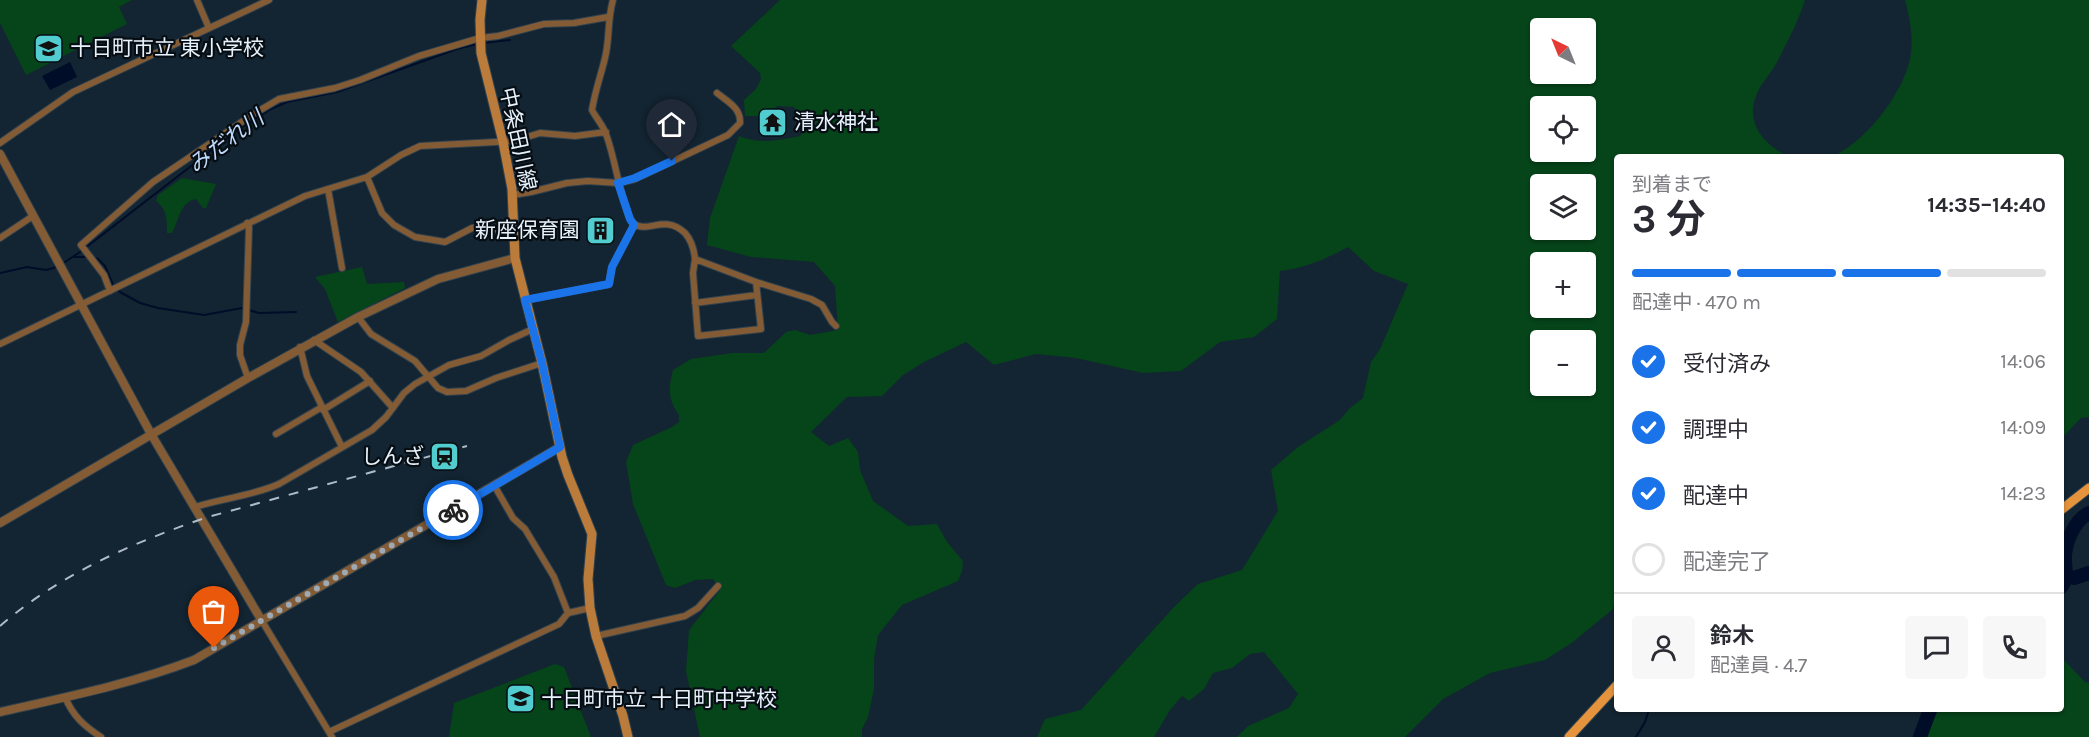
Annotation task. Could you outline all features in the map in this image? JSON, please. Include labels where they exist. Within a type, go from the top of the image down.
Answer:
[{"type":"main road","name":"中条田川線","points":[[482,0],[481,53],[503,142],[513,195],[515,258],[542,363],[560,447],[568,475],[592,534],[588,579],[590,608],[596,636],[628,737]]},
{"type":"main road","points":[[2064,508],[2089,488]]},
{"type":"main road","points":[[1569,737],[1614,688]]},
{"type":"street","points":[[197,0],[209,28]]},
{"type":"street","points":[[0,143],[73,92],[269,0]]},
{"type":"street","points":[[613,0],[608,17],[606,57],[596,87],[592,110],[606,132],[618,183],[630,219],[634,225],[642,227],[668,223],[676,226],[688,236],[694,248],[693,273],[698,336],[760,329],[756,282]]},
{"type":"street","points":[[110,291],[104,275],[81,245],[153,182],[279,99],[335,88],[419,56],[480,38],[498,36],[544,24],[574,23],[608,17]]},
{"type":"street","points":[[513,195],[588,181],[618,183],[635,178],[733,132],[740,123],[738,110],[717,93]]},
{"type":"street","points":[[0,344],[305,196],[367,177],[401,154],[420,146],[514,141],[540,133],[575,136],[606,132]]},
{"type":"street","points":[[0,154],[83,304],[151,434],[330,735],[559,624],[568,612],[590,608]]},
{"type":"street","points":[[367,177],[382,213],[394,225],[416,237],[445,242],[472,228],[486,226],[514,234]]},
{"type":"street","points":[[328,189],[342,268]]},
{"type":"street","points":[[0,238],[33,216]]},
{"type":"street","points":[[247,224],[249,227],[246,322],[240,355],[248,378]]},
{"type":"street","points":[[525,300],[609,284],[612,267],[634,225]]},
{"type":"street","points":[[0,523],[300,347],[358,317],[438,279],[515,258]]},
{"type":"street","points":[[695,259],[756,282],[811,299],[822,305],[836,326]]},
{"type":"street","points":[[695,303],[757,295]]},
{"type":"street","points":[[358,317],[371,334],[415,361],[438,388],[447,392],[466,391],[496,378],[542,363]]},
{"type":"street","points":[[195,507],[216,500],[266,490],[372,430],[386,417],[404,393],[415,384],[449,364],[481,356],[533,329]]},
{"type":"street","points":[[314,340],[362,372],[393,408]]},
{"type":"street","points":[[300,347],[307,376],[342,447]]},
{"type":"street","points":[[276,434],[370,381]]},
{"type":"street","points":[[0,712],[156,675],[194,660],[560,447]]},
{"type":"street","points":[[494,485],[513,518],[525,529],[554,577],[568,612]]},
{"type":"street","points":[[596,636],[685,616],[698,608],[718,585]]},
{"type":"street","points":[[65,697],[71,712],[101,737]]},
{"type":"green space","name":"十日町市立 東小学校","points":[[0,0],[132,0],[119,7],[127,24],[26,75],[0,23]]},
{"type":"green space","points":[[780,0],[1805,0],[1788,40],[1758,92],[1753,106],[1755,125],[1760,133],[1773,147],[1785,154],[1614,154],[1613,609],[1573,642],[1545,660],[1490,673],[1443,699],[1405,737],[1237,737],[1248,726],[1289,708],[1298,694],[1264,652],[1250,654],[1232,668],[1213,673],[1204,689],[1189,701],[1182,696],[1170,710],[1154,737],[1037,737],[1045,719],[1081,710],[1174,607],[1198,584],[1242,570],[1278,511],[1271,470],[1298,447],[1340,420],[1363,398],[1371,362],[1380,349],[1408,284],[1374,271],[1348,247],[1298,268],[1280,271],[1277,319],[1254,337],[1220,342],[1181,371],[1143,373],[1076,358],[1036,354],[994,365],[966,342],[903,375],[882,396],[847,397],[811,432],[829,446],[848,438],[858,452],[860,470],[873,501],[908,526],[937,524],[947,542],[963,561],[958,581],[902,605],[878,635],[874,659],[874,689],[868,717],[862,729],[862,737],[700,737],[686,671],[689,630],[720,590],[713,579],[695,580],[675,588],[666,585],[633,504],[626,462],[633,445],[679,422],[679,415],[670,394],[673,370],[691,359],[732,353],[764,353],[786,332],[795,330],[810,335],[838,330],[835,286],[814,262],[751,257],[707,245],[710,218],[739,136],[762,141],[777,140],[800,136],[806,127],[794,107],[778,106],[760,116],[745,116],[744,100],[756,89],[761,79],[760,73],[731,46]]},
{"type":"green space","points":[[1905,0],[2089,0],[2089,417],[2081,418],[2064,436],[2064,154],[1837,154],[1857,141],[1869,129],[1899,88],[1906,73],[1912,44]]},
{"type":"green space","points":[[182,178],[216,184],[206,208],[203,208],[196,199],[186,204],[172,233],[167,233],[164,211],[156,201],[158,195]]},
{"type":"green space","points":[[362,267],[367,284],[404,282],[405,288],[338,322],[325,289],[315,277]]},
{"type":"green space","points":[[2064,660],[2085,682],[2089,683],[2089,737],[1926,737],[1937,712],[2064,712]]},
{"type":"green space","name":"十日町市立 十日町中学校","points":[[555,664],[564,667],[591,737],[449,737],[454,703]]},
{"type":"water","points":[[70,62],[77,77],[50,90],[42,76]]},
{"type":"waterway","name":"みだれ川","points":[[483,43],[510,40]]},
{"type":"waterway","name":"みだれ川","points":[[62,264],[239,129],[271,109],[287,102],[337,92],[477,44]]},
{"type":"waterway","points":[[74,257],[86,257]]},
{"type":"waterway","points":[[92,257],[105,266],[113,285],[120,292],[140,303],[158,308],[204,315],[242,308],[259,313],[296,312]]},
{"type":"waterway","name":"みだれ川","points":[[0,273],[27,267],[46,270],[57,267]]},
{"type":"waterway","points":[[2064,582],[2065,554],[2070,536],[2080,520],[2089,513]]},
{"type":"waterway","points":[[2066,576],[2074,578],[2089,573]]},
{"type":"waterway","points":[[1636,737],[1648,712]]},
{"type":"waterway","points":[[1920,737],[1929,712]]},
{"type":"railway","points":[[0,626],[23,607],[73,575],[153,537],[208,517],[467,446]]},
{"type":"way so far","points":[[214,648],[453,510]]},
{"type":"place","name":"十日町市立 東小学校","points":[[49,48]]},
{"type":"place","name":"清水神社","points":[[773,122]]},
{"type":"place","name":"新座保育園","points":[[601,230]]},
{"type":"place","name":"しんざ","points":[[445,456]]},
{"type":"place","name":"十日町市立 十日町中学校","points":[[520,699]]},
{"type":"route","points":[[453,510],[560,447],[542,363],[525,300],[609,284],[612,267],[634,225],[618,183],[672,161]]}]
